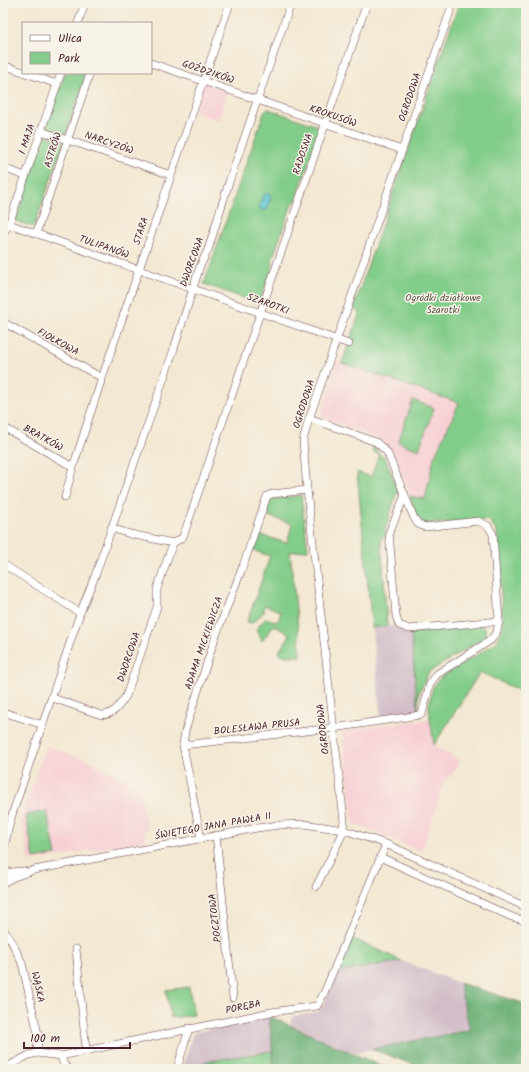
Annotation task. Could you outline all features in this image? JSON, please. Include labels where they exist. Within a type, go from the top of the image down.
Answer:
[{"type":"street","points":[[78,22],[85,3]]},
{"type":"street","name":"STARA","points":[[65,497],[73,467],[102,378],[230,3]]},
{"type":"street","name":"DWORCOWA","points":[[3,851],[11,818],[80,613],[174,349],[200,266],[208,250],[229,182],[291,3]]},
{"type":"street","name":"RADOSNA","points":[[260,312],[367,3]]},
{"type":"street","name":"OGRODOWA","points":[[344,830],[306,490],[303,441],[309,418],[453,3]]},
{"type":"street","name":"GOŹDZIKÓW","points":[[152,63],[258,100]]},
{"type":"street","points":[[3,65],[22,72]]},
{"type":"street","points":[[27,74],[57,84]]},
{"type":"street","name":"1 MAJA","points":[[3,234],[9,224],[61,74]]},
{"type":"street","name":"ASTRÓW","points":[[36,234],[90,74]]},
{"type":"street","name":"KROKUSÓW","points":[[258,100],[402,150]]},
{"type":"street","name":"NARCYZÓW","points":[[41,131],[171,174]]},
{"type":"street","points":[[3,168],[25,176]]},
{"type":"street","name":"TULIPANÓW","points":[[9,224],[193,289]]},
{"type":"street","name":"SZAROTKI","points":[[193,289],[349,344]]},
{"type":"street","name":"DWORCOWA","points":[[52,698],[101,716],[108,715],[119,707],[126,696],[157,607],[157,589],[173,543],[182,538],[184,534],[260,312]]},
{"type":"street","name":"FIOŁKOWA","points":[[3,322],[102,378]]},
{"type":"street","points":[[309,418],[376,442],[387,452],[404,495],[418,524],[425,527],[478,521],[488,526],[493,534],[499,621],[409,629],[399,625],[396,616],[389,533],[404,495]]},
{"type":"street","name":"BRATKÓW","points":[[3,427],[73,467]]},
{"type":"street","name":"ADAMA MICKIEWICZA","points":[[201,839],[183,745],[185,731],[215,638],[267,496],[272,494],[306,490]]},
{"type":"street","points":[[111,528],[130,534],[173,543]]},
{"type":"street","points":[[3,564],[27,576],[80,613]]},
{"type":"street","name":"BOLESŁAWA PRUSA","points":[[183,745],[333,728],[422,714],[430,684],[437,674],[491,640],[497,631],[499,621]]},
{"type":"street","points":[[3,712],[43,725]]},
{"type":"street","name":"DWORCOWA","points":[[3,834],[11,818]]},
{"type":"street","name":"ŚWIĘTEGO JANA PAWŁA II","points":[[3,875],[11,872],[34,870],[279,825],[304,824],[344,830],[386,844],[526,907]]},
{"type":"street","points":[[316,887],[344,830]]},
{"type":"street","name":"POCZTOWA","points":[[216,836],[233,998]]},
{"type":"street","name":"PORĘBA","points":[[3,1069],[29,1055],[37,1053],[61,1056],[271,1012],[318,1006],[386,844]]},
{"type":"street","points":[[380,857],[512,917],[526,921]]},
{"type":"street","points":[[3,866],[11,872]]},
{"type":"street","name":"ŚWIĘTEGO JANA PAWŁA II","points":[[3,883],[14,877],[34,870]]},
{"type":"street","name":"WĄSKA","points":[[3,929],[11,940],[22,963],[38,1034],[37,1053]]},
{"type":"street","points":[[76,949],[86,1050]]},
{"type":"street","points":[[178,1069],[189,1028]]},
{"type":"street","points":[[61,1056],[63,1063],[68,1069]]},
{"type":"shaded area","points":[[204,83],[228,91],[218,120],[194,112]]},
{"type":"shaded area","points":[[337,361],[459,403],[434,457],[425,499],[410,496],[396,458],[389,447],[382,441],[321,416]]},
{"type":"shaded area","points":[[395,626],[402,631],[411,633],[418,713],[381,718],[372,628]]},
{"type":"shaded area","points":[[430,719],[434,745],[460,761],[444,782],[422,852],[353,823],[342,731]]},
{"type":"shaded area","points":[[46,746],[89,761],[139,786],[147,829],[144,829],[146,840],[29,862],[23,826],[20,822]]},
{"type":"shaded area","points":[[402,961],[459,983],[470,1030],[351,1053],[289,1025],[294,1016],[318,1012],[339,972]]},
{"type":"shaded area","points":[[269,1016],[272,1051],[204,1062],[204,1068],[182,1069],[193,1033]]},
{"type":"green space","name":"Ogródki działkowe Szarotki","points":[[459,3],[526,3],[526,694],[480,672],[434,745],[429,705],[433,687],[440,678],[497,642],[503,624],[497,532],[489,520],[423,524],[423,522],[417,517],[410,496],[425,499],[434,457],[459,403],[342,363],[360,312],[353,309]]},
{"type":"green space","points":[[65,74],[87,74],[66,134],[46,127]]},
{"type":"green space","points":[[268,109],[320,128],[296,201],[292,204],[272,260],[273,265],[259,304],[204,284],[265,110]]},
{"type":"green space","points":[[45,135],[64,142],[34,227],[15,221]]},
{"type":"green space","points":[[413,400],[434,408],[419,450],[398,442]]},
{"type":"green space","points":[[373,447],[383,457],[384,456],[399,492],[396,495],[385,531],[386,536],[381,538],[387,626],[372,628],[357,472],[371,477],[379,454],[373,452]]},
{"type":"green space","points":[[301,495],[308,550],[290,552],[301,656],[286,656],[278,653],[290,635],[274,625],[262,641],[256,629],[266,618],[278,622],[281,612],[265,605],[263,610],[265,611],[252,623],[247,622],[270,556],[254,551],[260,535],[287,543],[292,524],[265,515],[270,500]]},
{"type":"green space","points":[[481,625],[485,628],[486,635],[484,638],[429,672],[419,692],[418,713],[411,633]]},
{"type":"green space","points":[[47,811],[56,855],[34,859],[26,815]]},
{"type":"green space","points":[[352,938],[402,961],[339,972]]},
{"type":"green space","points":[[459,983],[526,1004],[526,1069],[425,1069],[372,1049],[470,1030]]},
{"type":"green space","points":[[189,987],[194,1015],[171,1018],[166,990]]},
{"type":"green space","points":[[269,1016],[388,1069],[274,1069]]},
{"type":"green space","points":[[272,1051],[274,1069],[204,1069],[204,1062]]},
{"type":"water","points":[[268,193],[271,197],[267,210],[262,211],[259,207],[263,195]]}]
